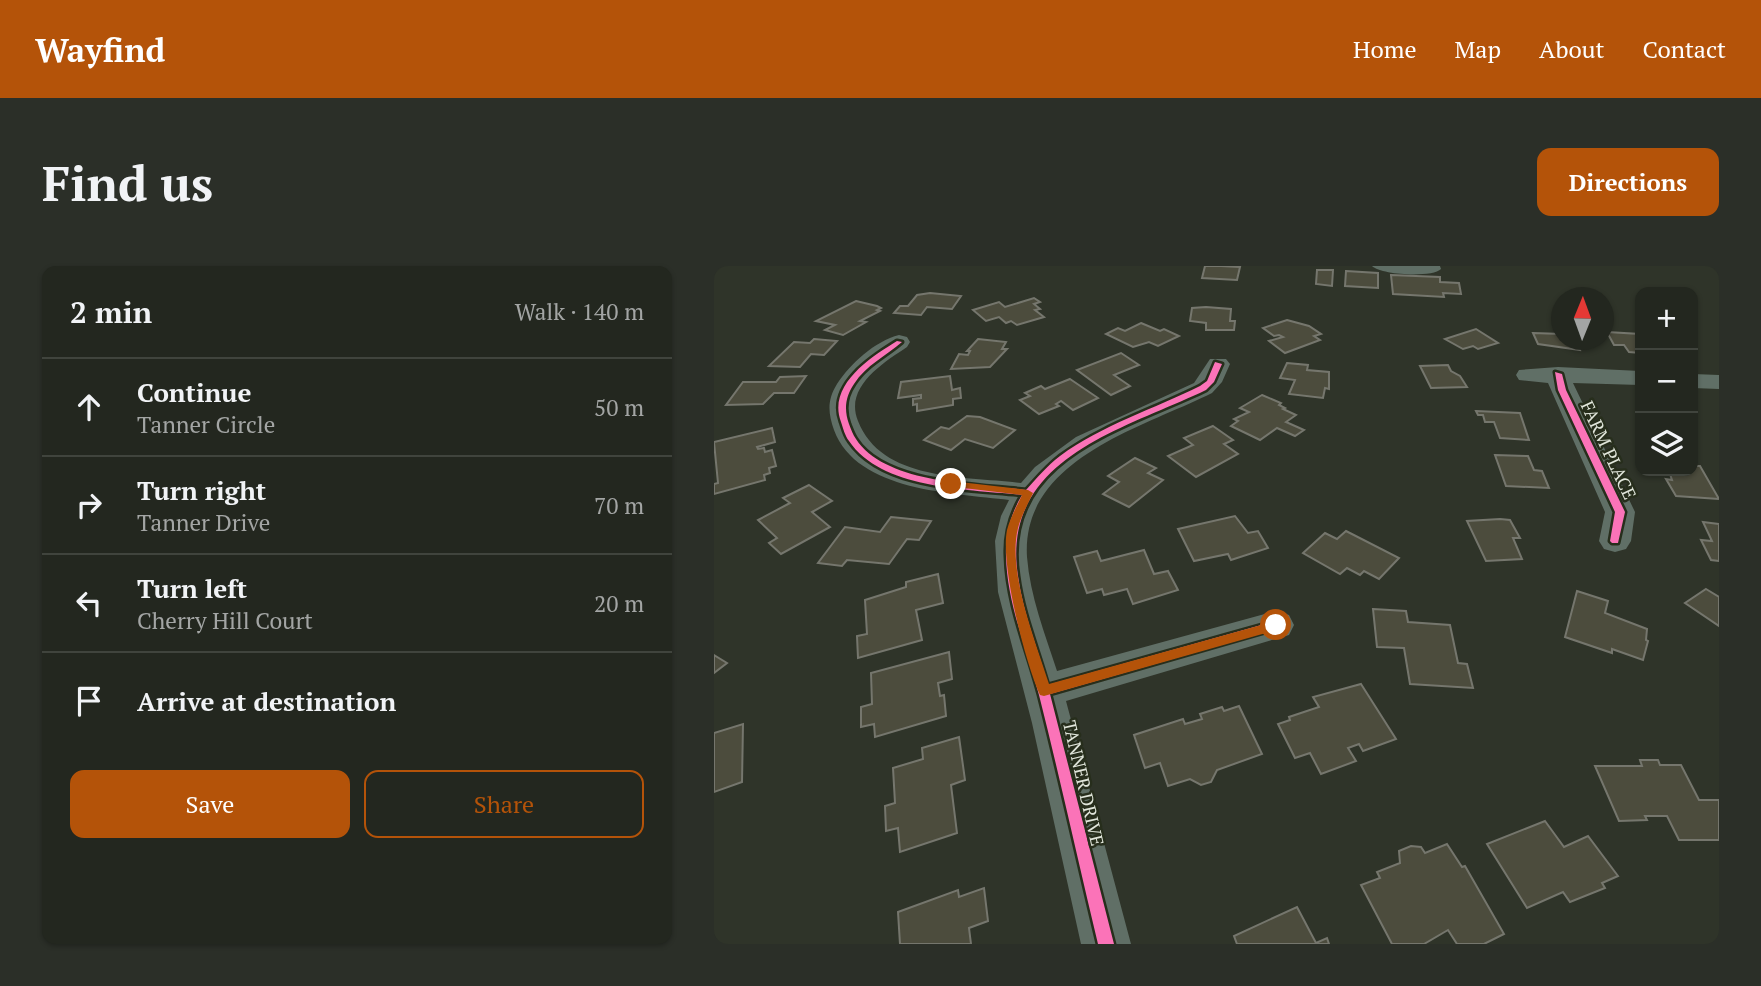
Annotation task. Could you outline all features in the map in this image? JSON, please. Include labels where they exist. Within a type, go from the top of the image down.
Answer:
[{"type":"street","points":[[1382,266],[1431,269],[1430,266]]},
{"type":"street","points":[[899,342],[867,365],[842,399],[841,411],[848,437],[875,463],[898,473],[951,484],[1028,493]]},
{"type":"street","name":"TANNER DRIVE","points":[[1106,944],[1044,691],[1015,586],[1011,559],[1012,529],[1028,493],[1059,459],[1091,439],[1203,388],[1210,382],[1218,364]]},
{"type":"street","name":"FARM PLACE","points":[[1559,374],[1562,390],[1620,512],[1615,541]]},
{"type":"street","points":[[1528,375],[1635,378]]},
{"type":"street","points":[[1698,381],[1719,382]]},
{"type":"street","points":[[1044,691],[1276,625]]},
{"type":"building","points":[[1205,266],[1240,267],[1237,280],[1202,278]]},
{"type":"building","points":[[1317,270],[1333,270],[1332,286],[1316,284]]},
{"type":"building","points":[[1346,271],[1378,273],[1378,288],[1345,286]]},
{"type":"building","points":[[1391,275],[1440,277],[1440,282],[1459,283],[1461,294],[1443,293],[1444,297],[1393,294]]},
{"type":"building","points":[[930,293],[961,296],[952,309],[927,307],[921,315],[894,313],[900,306],[908,306],[917,295]]},
{"type":"building","points":[[1034,298],[1040,302],[1034,304],[1040,309],[1035,310],[1044,317],[1017,325],[1011,321],[1006,323],[999,317],[986,321],[973,310],[999,302],[1005,307]]},
{"type":"building","points":[[856,301],[877,306],[881,308],[877,310],[880,311],[860,321],[866,322],[843,335],[825,330],[835,325],[816,321]]},
{"type":"building","points":[[1192,308],[1231,309],[1230,321],[1235,321],[1234,330],[1206,330],[1206,323],[1190,321]]},
{"type":"building","points":[[1287,320],[1309,326],[1321,334],[1314,336],[1320,340],[1285,353],[1269,341],[1283,337],[1274,336],[1263,328]]},
{"type":"building","points":[[1141,323],[1179,336],[1158,346],[1149,342],[1133,347],[1106,334],[1118,328],[1125,331]]},
{"type":"building","points":[[1476,329],[1498,343],[1478,349],[1473,346],[1463,349],[1445,339]]},
{"type":"building","points":[[1614,332],[1635,334],[1635,353],[1629,352],[1624,345],[1614,345]]},
{"type":"building","points":[[1533,333],[1551,334],[1551,346],[1538,344]]},
{"type":"building","points":[[814,339],[837,341],[824,355],[811,354],[800,367],[769,366],[794,342],[810,343]]},
{"type":"building","points":[[978,339],[1006,342],[1002,349],[1007,349],[990,367],[951,369],[959,354],[968,355],[970,351],[967,351]]},
{"type":"building","points":[[1121,353],[1139,365],[1114,375],[1130,386],[1111,395],[1077,370]]},
{"type":"building","points":[[1287,363],[1308,365],[1307,370],[1329,372],[1329,389],[1325,388],[1323,398],[1289,394],[1295,380],[1280,378]]},
{"type":"building","points":[[1448,365],[1467,387],[1431,388],[1420,366]]},
{"type":"building","points":[[806,376],[794,393],[774,393],[763,404],[726,405],[743,382],[776,382],[780,377]]},
{"type":"building","points":[[950,376],[952,390],[960,388],[961,398],[953,399],[953,405],[917,411],[917,404],[913,405],[913,399],[921,398],[921,395],[898,398],[901,382]]},
{"type":"building","points":[[1070,379],[1098,398],[1073,410],[1061,401],[1056,404],[1059,406],[1039,414],[1020,400],[1030,396],[1025,393],[1041,386],[1045,389]]},
{"type":"building","points":[[1262,395],[1281,403],[1279,405],[1285,408],[1283,409],[1296,415],[1286,422],[1304,430],[1295,436],[1277,428],[1260,440],[1231,426],[1238,421],[1234,419],[1249,412],[1240,408]]},
{"type":"building","points":[[1476,411],[1520,413],[1529,440],[1500,438],[1494,422],[1485,422],[1483,415],[1478,415]]},
{"type":"building","points":[[967,416],[980,417],[1015,430],[993,448],[965,439],[951,450],[924,440],[941,427],[949,429]]},
{"type":"building","points":[[1213,426],[1233,440],[1224,444],[1238,454],[1196,477],[1168,456],[1193,445],[1184,438]]},
{"type":"building","points":[[772,428],[775,442],[757,447],[764,448],[765,452],[772,450],[776,466],[769,468],[770,473],[764,475],[765,480],[714,494],[714,484],[718,483],[714,442]]},
{"type":"building","points":[[1495,455],[1528,456],[1534,470],[1542,471],[1549,488],[1506,486]]},
{"type":"building","points":[[1135,458],[1156,468],[1148,473],[1163,480],[1129,507],[1103,494],[1119,482],[1108,476]]},
{"type":"building","points":[[1700,466],[1719,499],[1676,496],[1666,479],[1672,480],[1671,476],[1698,476]]},
{"type":"building","points":[[809,485],[832,501],[812,512],[830,527],[781,554],[769,543],[777,538],[758,520],[790,503],[783,498]]},
{"type":"building","points":[[1235,516],[1248,533],[1258,531],[1268,548],[1231,560],[1228,554],[1194,561],[1178,529]]},
{"type":"building","points":[[891,517],[931,521],[919,540],[907,539],[889,564],[847,560],[842,566],[818,563],[845,527],[880,532]]},
{"type":"building","points":[[1510,520],[1520,538],[1513,538],[1522,559],[1486,561],[1467,521]]},
{"type":"building","points":[[1703,522],[1719,524],[1719,561],[1711,560],[1701,540],[1712,541]]},
{"type":"building","points":[[1346,531],[1399,558],[1379,579],[1364,571],[1360,575],[1347,568],[1340,574],[1303,553],[1325,533],[1337,539]]},
{"type":"building","points":[[1144,550],[1154,574],[1168,571],[1178,590],[1133,604],[1127,589],[1104,595],[1102,589],[1087,593],[1074,557],[1097,551],[1101,561]]},
{"type":"building","points":[[938,574],[943,603],[916,610],[922,640],[858,658],[857,636],[867,634],[865,600],[906,587],[906,582]]},
{"type":"building","points":[[1706,589],[1719,597],[1719,626],[1685,603]]},
{"type":"building","points":[[1577,591],[1608,601],[1605,613],[1647,629],[1648,641],[1643,660],[1565,637]]},
{"type":"building","points":[[1373,609],[1406,611],[1408,622],[1450,625],[1458,663],[1467,664],[1473,688],[1410,684],[1404,648],[1377,647]]},
{"type":"building","points":[[949,652],[952,679],[938,683],[940,696],[944,695],[946,716],[875,737],[874,724],[861,727],[861,707],[872,704],[871,673]]},
{"type":"building","points":[[714,655],[727,663],[714,673]]},
{"type":"building","points":[[1361,684],[1396,739],[1363,751],[1359,744],[1348,748],[1356,761],[1321,774],[1310,753],[1295,758],[1278,724],[1290,720],[1289,717],[1319,707],[1313,697]]},
{"type":"building","points":[[1239,706],[1262,754],[1217,770],[1211,782],[1201,785],[1190,779],[1168,786],[1160,763],[1145,768],[1134,735],[1183,719],[1185,724],[1202,719],[1200,714],[1222,707],[1224,711]]},
{"type":"building","points":[[743,724],[742,782],[714,792],[714,733]]},
{"type":"building","points":[[959,737],[965,780],[951,785],[957,833],[900,852],[898,828],[886,831],[885,806],[895,803],[893,768],[923,759],[922,748]]},
{"type":"building","points":[[1640,760],[1658,760],[1660,765],[1681,765],[1699,800],[1719,800],[1719,840],[1679,840],[1667,816],[1645,816],[1647,820],[1619,821],[1595,766],[1642,766]]},
{"type":"building","points":[[1545,821],[1564,847],[1588,836],[1618,876],[1602,883],[1605,888],[1570,902],[1563,892],[1527,908],[1487,844]]},
{"type":"building","points":[[1447,844],[1462,867],[1465,866],[1504,934],[1484,944],[1457,944],[1448,930],[1424,944],[1392,944],[1361,885],[1380,878],[1377,872],[1400,863],[1399,851],[1411,846],[1421,847],[1425,853]]},
{"type":"building","points":[[984,888],[988,921],[969,928],[971,944],[900,944],[898,912],[958,890],[959,897]]},
{"type":"building","points":[[1297,907],[1316,943],[1327,938],[1329,944],[1237,944],[1234,936]]},
{"type":"cycle path","points":[[899,342],[859,372],[845,392],[842,415],[851,440],[869,458],[918,479],[1028,493]]},
{"type":"cycle path","points":[[1106,944],[1040,676],[1015,592],[1011,541],[1020,508],[1028,493],[1045,473],[1086,443],[1203,388],[1210,382],[1218,364]]},
{"type":"cycle path","points":[[1558,374],[1562,390],[1620,512],[1615,541]]},
{"type":"cycle path","points":[[1044,691],[1276,625]]},
{"type":"route","points":[[951,484],[1028,493],[1019,508],[1012,529],[1011,559],[1015,586],[1044,691],[1276,625]]}]
